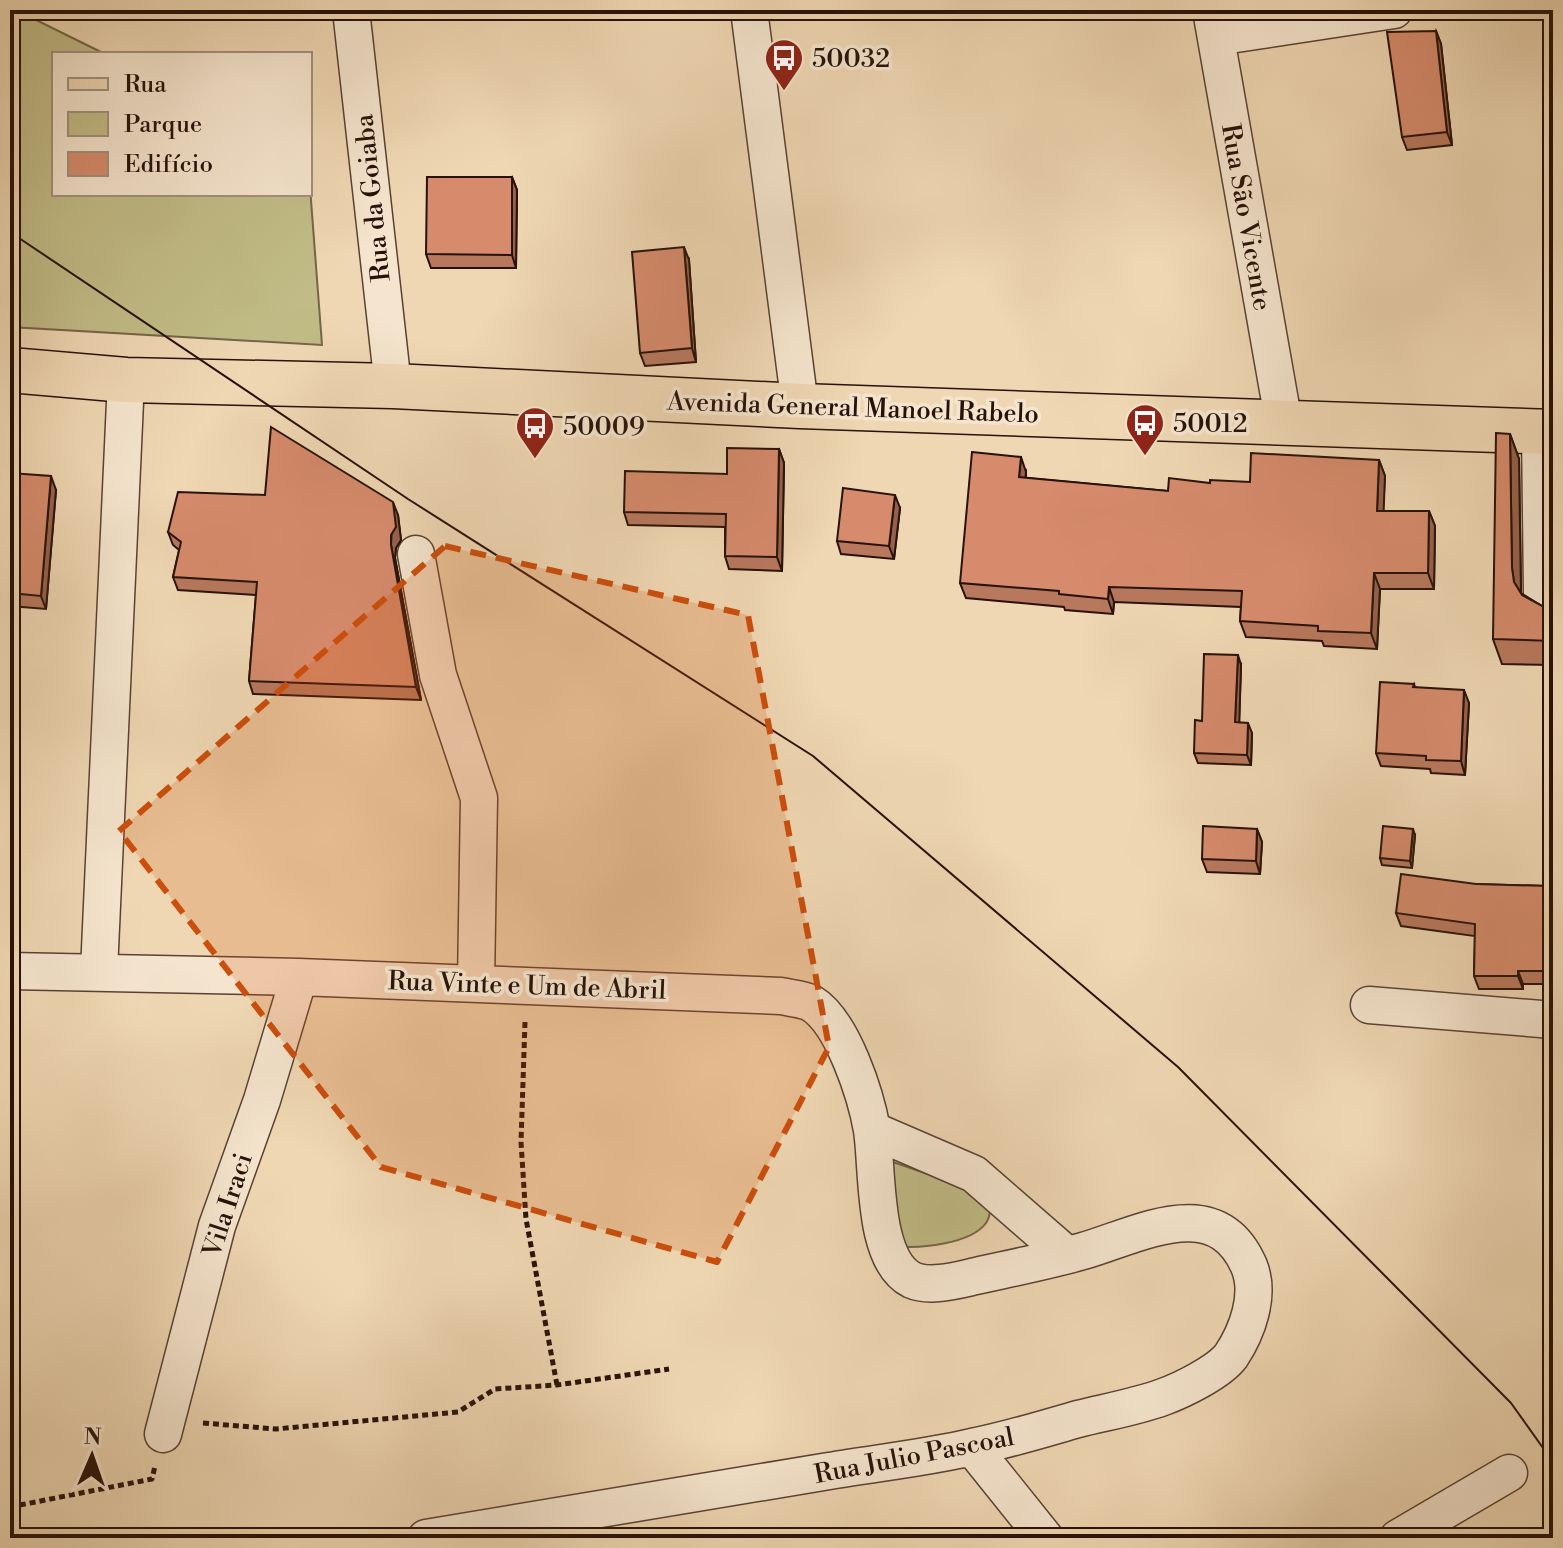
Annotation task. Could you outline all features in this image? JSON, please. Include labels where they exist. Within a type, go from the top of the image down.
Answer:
[{"type":"main road","name":"Avenida General Manoel Rabelo","points":[[10,370],[126,380],[393,386],[800,406],[1546,432]]},
{"type":"street","name":"Rua da Goiaba","points":[[351,10],[393,386]]},
{"type":"street","points":[[749,10],[800,406]]},
{"type":"street","points":[[1214,23],[1394,10]]},
{"type":"street","name":"Rua São Vicente","points":[[1214,23],[1284,424]]},
{"type":"street","points":[[99,971],[126,380]]},
{"type":"street","points":[[1546,432],[1547,530],[1542,593],[1544,603],[1553,610]]},
{"type":"street","points":[[416,554],[438,675],[479,798],[476,983]]},
{"type":"street","name":"Rua Vinte e Um de Abril","points":[[10,971],[299,977],[781,996],[811,1003],[828,1020],[841,1041],[867,1103],[876,1160],[880,1223],[886,1249],[900,1270],[914,1281],[957,1281],[1067,1255],[1158,1226],[1204,1224]]},
{"type":"street","name":"Vila Iraci","points":[[164,1427],[217,1226],[262,1100],[299,977]]},
{"type":"street","points":[[1369,1005],[1553,1020]]},
{"type":"street","points":[[872,1130],[974,1174],[1067,1255]]},
{"type":"street","name":"Rua Julio Pascoal","points":[[426,1538],[972,1447],[1163,1397],[1199,1380],[1228,1360],[1246,1327],[1253,1298],[1252,1273],[1242,1250],[1223,1232],[1204,1224]]},
{"type":"street","points":[[972,1447],[1045,1538]]},
{"type":"street","points":[[1398,1538],[1509,1473]]},
{"type":"path","points":[[527,985],[521,1142],[526,1219],[557,1385]]},
{"type":"path","points":[[10,1507],[152,1479],[164,1427],[276,1429],[458,1412],[495,1389],[557,1385],[669,1369]]},
{"type":"highlighted area","points":[[445,546],[748,615],[829,1047],[717,1262],[381,1167],[119,831]]},
{"type":"green space","points":[[10,10],[16,10],[101,52],[52,52],[52,196],[311,196],[322,345],[10,327]]},
{"type":"green space","points":[[884,1159],[975,1190],[991,1205],[987,1221],[979,1230],[957,1240],[930,1246],[895,1246]]},
{"type":"building","points":[[1436,31],[1447,132],[1402,137],[1387,32]]},
{"type":"building","points":[[427,177],[512,177],[512,255],[426,254]]},
{"type":"building","points":[[684,247],[692,348],[640,353],[632,252]]},
{"type":"building","points":[[271,427],[393,502],[396,527],[391,535],[391,545],[416,687],[249,681],[257,582],[173,577],[181,542],[168,532],[178,492],[265,495]]},
{"type":"building","points":[[1496,433],[1510,434],[1514,582],[1522,595],[1542,606],[1553,603],[1553,641],[1493,639]]},
{"type":"building","points":[[727,448],[779,449],[777,557],[725,556],[726,514],[624,512],[625,471],[727,474]]},
{"type":"building","points":[[972,452],[1021,457],[1019,477],[1168,491],[1169,478],[1210,483],[1210,480],[1250,482],[1251,453],[1379,460],[1377,511],[1429,511],[1428,573],[1374,573],[1371,633],[1318,631],[1318,626],[1240,621],[1242,591],[1109,587],[1108,599],[1059,594],[1059,591],[960,583]]},
{"type":"building","points":[[10,473],[51,476],[41,596],[10,593]]},
{"type":"building","points":[[843,488],[895,495],[889,546],[837,541]]},
{"type":"building","points":[[1204,654],[1238,655],[1235,722],[1248,723],[1247,755],[1194,753],[1195,720],[1202,721]]},
{"type":"building","points":[[1380,682],[1464,690],[1461,761],[1376,753]]},
{"type":"building","points":[[1203,826],[1257,829],[1256,861],[1202,859]]},
{"type":"building","points":[[1383,826],[1413,829],[1410,861],[1380,858]]},
{"type":"building","points":[[1401,874],[1476,884],[1548,886],[1548,880],[1553,880],[1553,971],[1518,971],[1518,976],[1474,976],[1475,924],[1396,913]]},
{"type":"tram line","points":[[10,232],[408,499],[813,756],[1178,1067],[1511,1403],[1553,1462]]},
{"type":"place","name":"50032","points":[[784,92]]},
{"type":"place","name":"50012","points":[[1145,457]]},
{"type":"place","name":"50009","points":[[535,460]]}]
